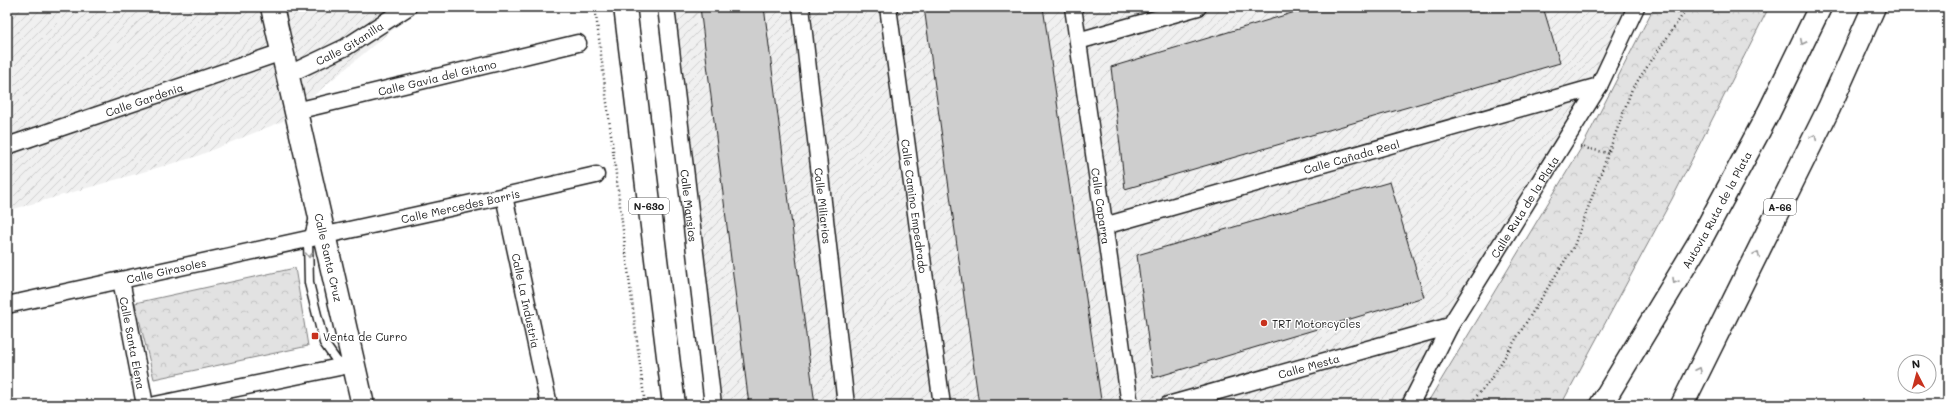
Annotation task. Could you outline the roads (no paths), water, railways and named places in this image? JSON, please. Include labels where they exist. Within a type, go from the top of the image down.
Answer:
[{"type":"main road","name":"Calle Santa Cruz","points":[[272,7],[317,203],[317,238],[348,365],[363,405]]},
{"type":"main road","name":"N-630","points":[[625,7],[674,405]]},
{"type":"main road","name":"Autovía Ruta de la Plata","points":[[1601,405],[1701,239],[1769,112],[1820,7]]},
{"type":"main road","name":"A-66","points":[[1682,405],[1825,115],[1874,7]]},
{"type":"street","name":"Calle Gitanilla","points":[[287,75],[346,47],[408,7]]},
{"type":"street","name":"Calle Mansios","points":[[666,7],[713,405]]},
{"type":"street","name":"Calle Miliarios","points":[[801,7],[846,405]]},
{"type":"street","name":"Calle Camino Empedrado","points":[[888,7],[942,405]]},
{"type":"street","name":"Calle Caparra","points":[[1074,7],[1130,405]]},
{"type":"street","points":[[1078,41],[1198,7]]},
{"type":"street","name":"Calle Ruta de la Plata","points":[[1410,405],[1450,326],[1599,86],[1636,7]]},
{"type":"street","name":"Calle Gavia del Gitano","points":[[296,111],[578,43]]},
{"type":"street","name":"Calle Gardenia","points":[[7,146],[282,52]]},
{"type":"street","name":"Calle Cañada Real","points":[[1104,226],[1599,86]]},
{"type":"street","name":"Calle Mercedes Barris","points":[[317,238],[596,174]]},
{"type":"street","name":"Calle La Industria","points":[[504,196],[549,405]]},
{"type":"street","name":"Calle Girasoles","points":[[7,305],[317,238]]},
{"type":"street","name":"Calle Santa Elena","points":[[121,280],[145,405]]},
{"type":"street","name":"Calle Mesta","points":[[1168,405],[1450,326]]},
{"type":"street","points":[[155,405],[348,365]]},
{"type":"place","name":"TRT Motorcycles","points":[[1264,323]]},
{"type":"place","name":"Venta de Curro","points":[[315,336]]}]
